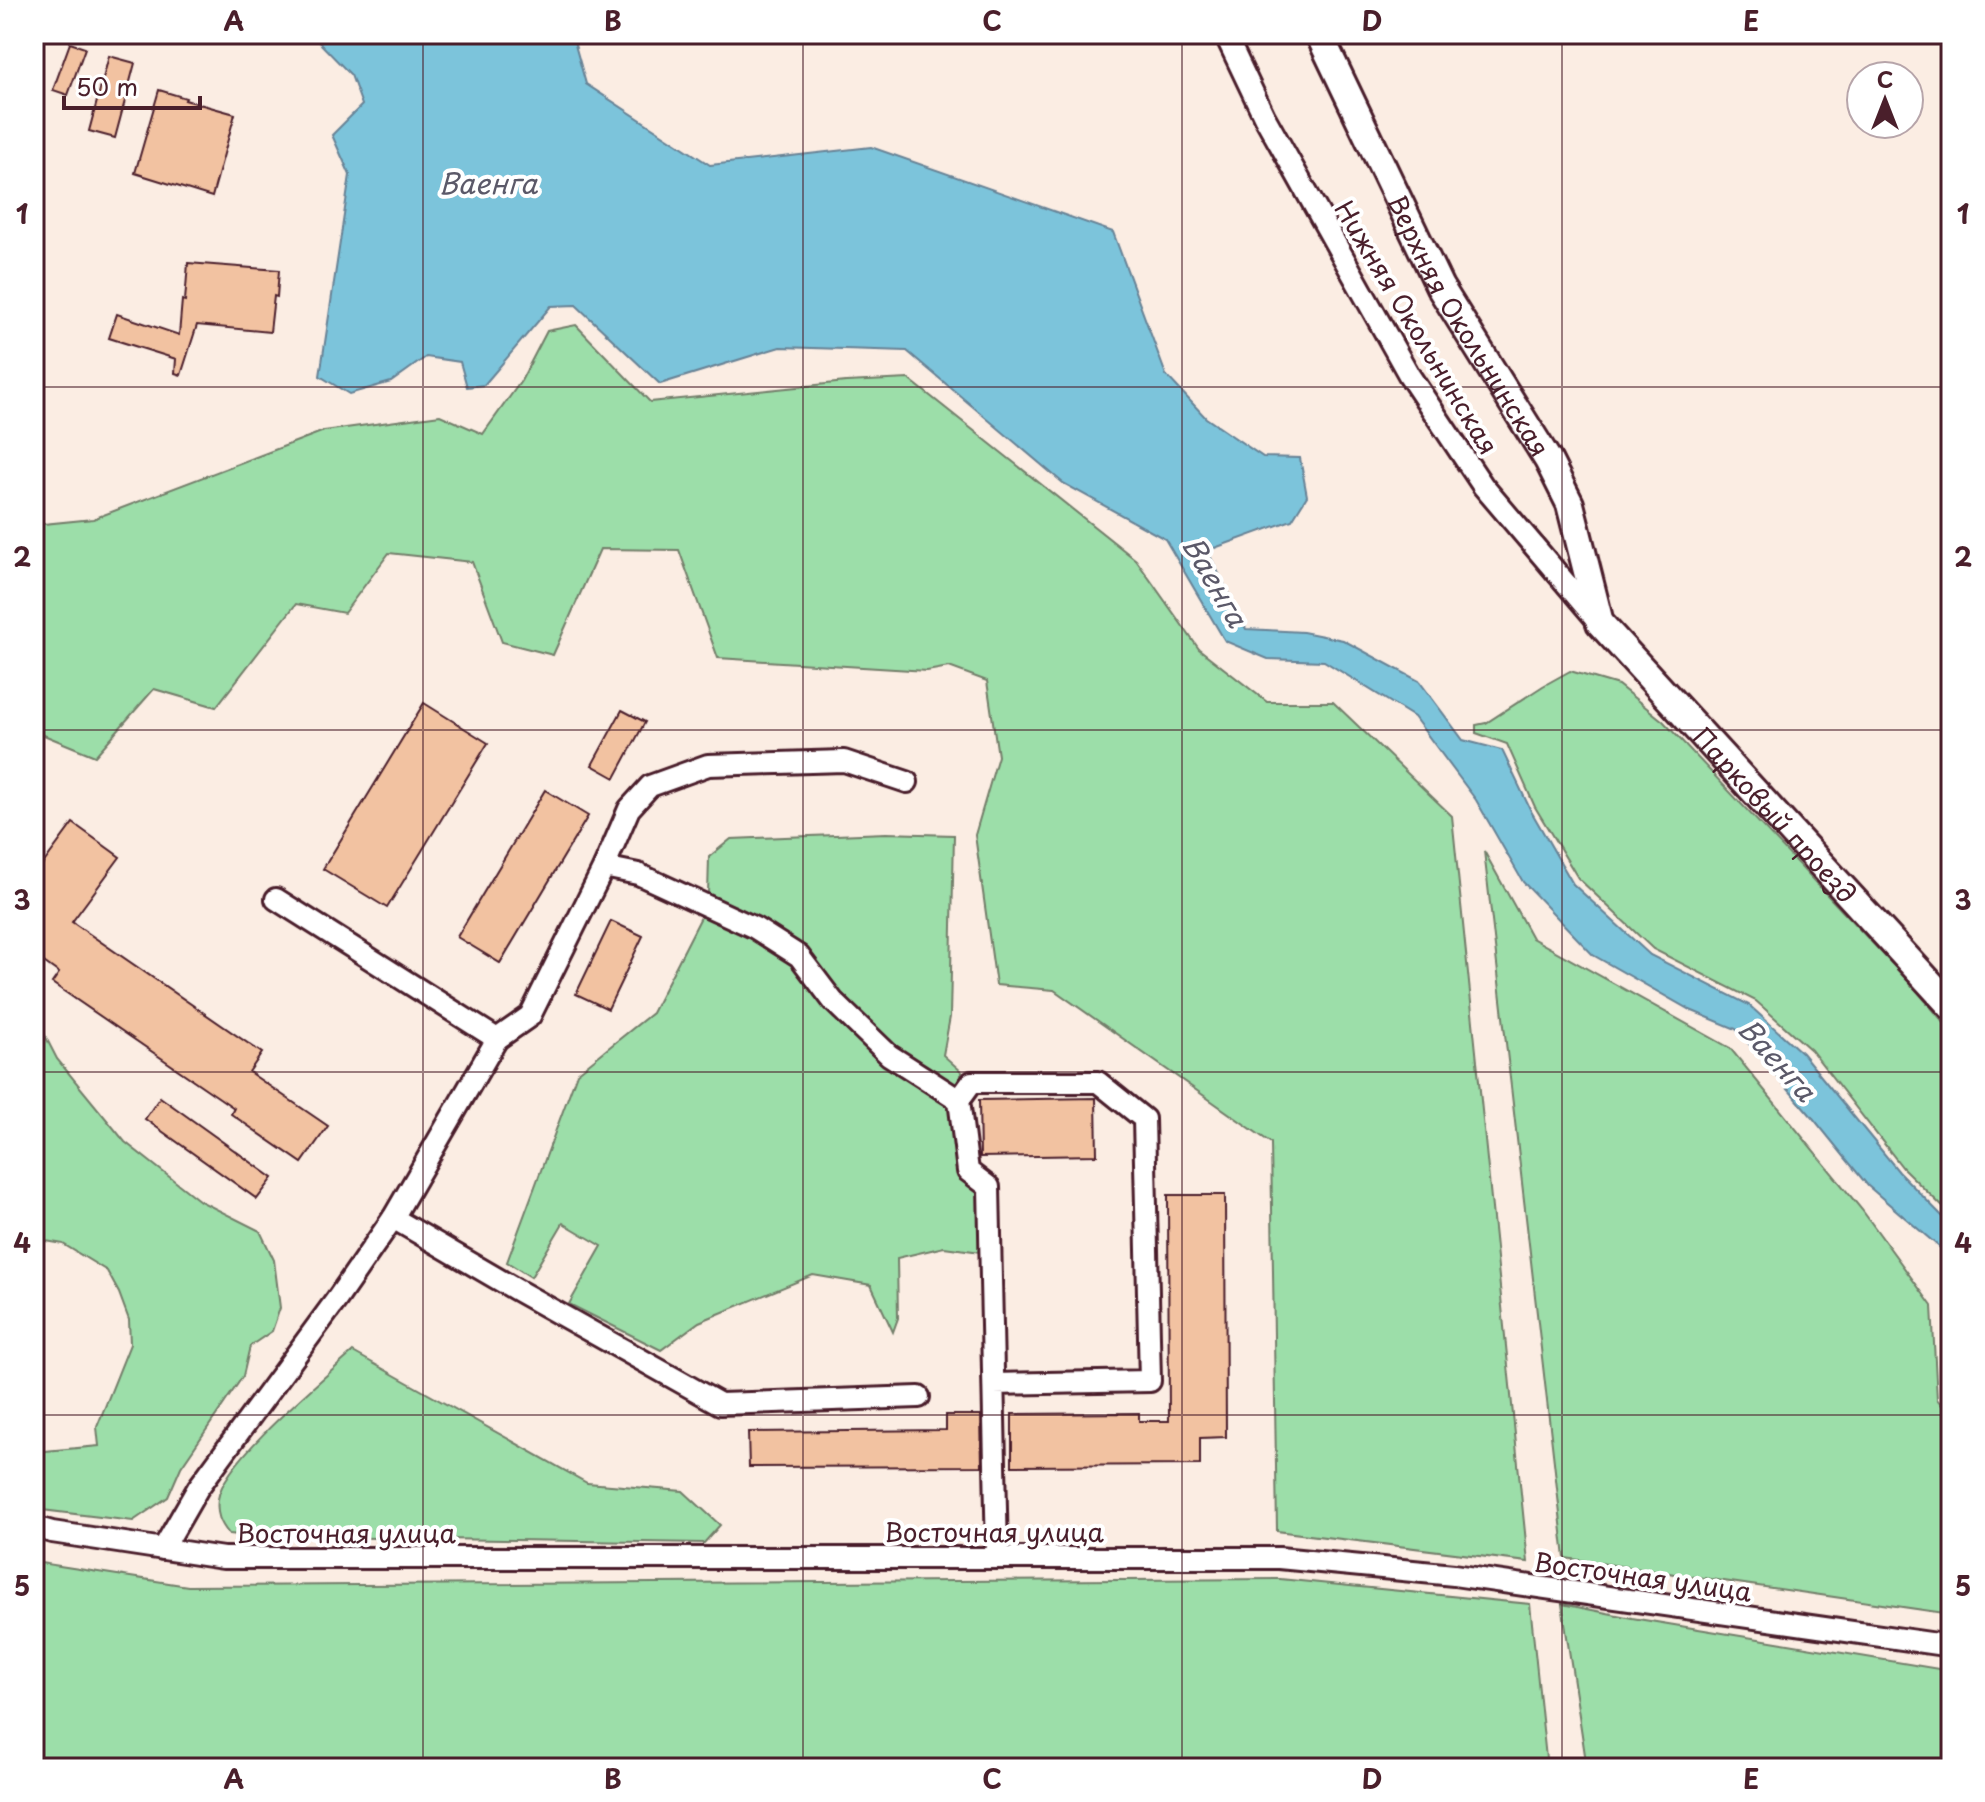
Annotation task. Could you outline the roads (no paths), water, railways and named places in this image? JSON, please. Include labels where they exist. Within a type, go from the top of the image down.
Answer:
[{"type":"main road","name":"Верхняя Окольнинская","points":[[1319,34],[1440,287],[1548,460],[1570,504],[1600,623]]},
{"type":"main road","name":"Парковый проезд","points":[[1600,623],[1951,1006]]},
{"type":"street","name":"Нижняя Окольнинская","points":[[1225,34],[1264,116],[1409,375],[1483,486],[1600,623]]},
{"type":"street","points":[[163,1549],[198,1488],[393,1218],[497,1039],[530,1016],[604,867],[629,809],[650,786],[708,765],[844,761],[907,782]]},
{"type":"street","points":[[604,867],[638,874],[755,928],[799,956],[833,1001],[889,1055],[959,1100]]},
{"type":"street","points":[[276,899],[497,1039]]},
{"type":"street","points":[[994,1384],[1150,1381],[1144,1119],[1098,1082],[972,1082],[959,1100],[968,1171],[989,1187],[997,1556]]},
{"type":"street","points":[[393,1218],[720,1404],[919,1397]]},
{"type":"street","name":"Восточная улица","points":[[34,1527],[223,1558],[1279,1558],[1454,1575],[1951,1646]]},
{"type":"water","name":"Ваенга","points":[[311,34],[572,34],[586,84],[710,165],[871,147],[1113,232],[1166,375],[1206,418],[1263,457],[1300,458],[1307,496],[1292,520],[1209,550],[1246,629],[1303,632],[1343,640],[1419,681],[1463,740],[1502,750],[1531,811],[1573,884],[1650,955],[1749,1005],[1802,1053],[1899,1172],[1951,1225],[1951,1257],[1868,1186],[1736,1029],[1690,1010],[1593,955],[1523,882],[1476,800],[1414,717],[1324,661],[1268,659],[1225,641],[1165,539],[1063,483],[907,351],[780,347],[660,384],[576,305],[551,306],[484,385],[467,387],[460,362],[426,357],[391,382],[349,394],[320,376],[350,175],[332,135],[362,105],[351,75]]}]
